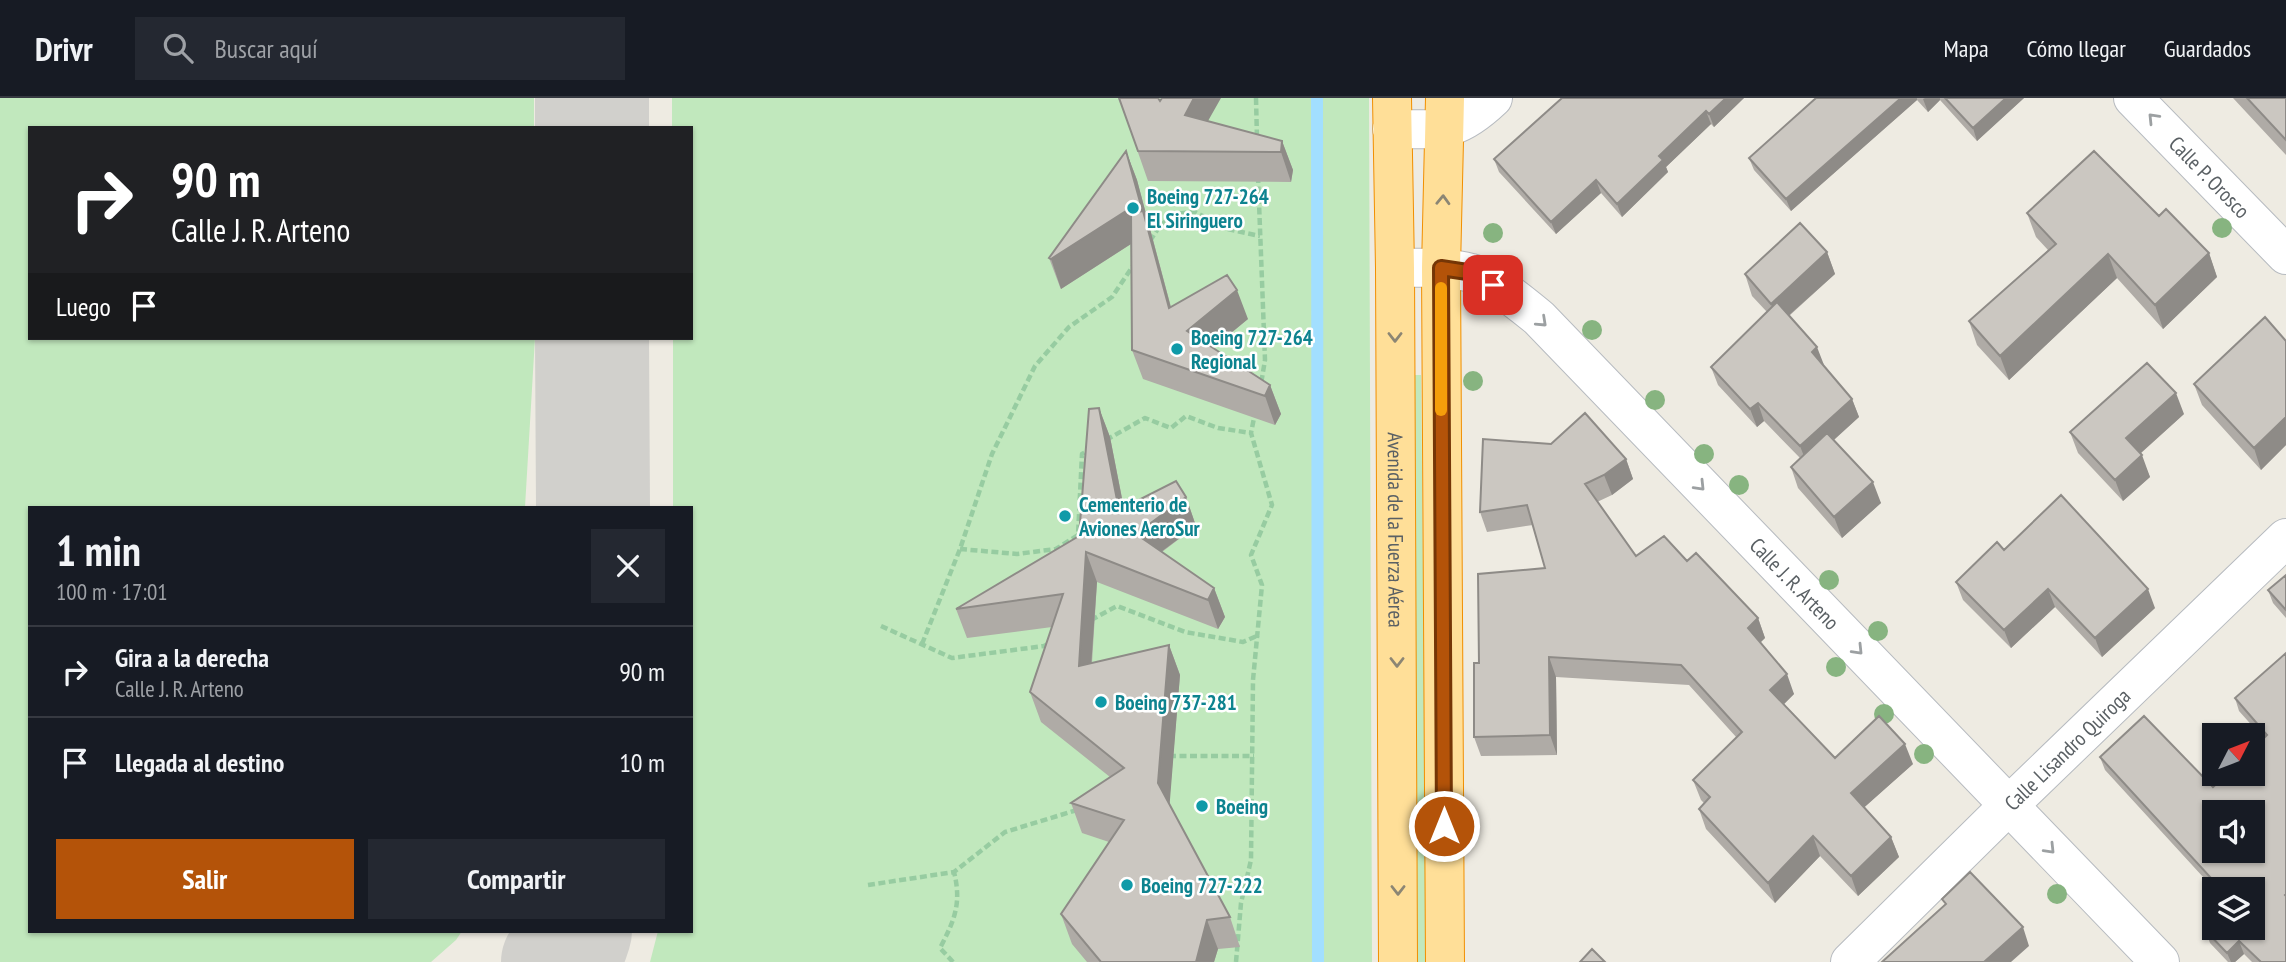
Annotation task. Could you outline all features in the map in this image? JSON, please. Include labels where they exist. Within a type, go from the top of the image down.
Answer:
[{"type":"highway","points":[[1445,113],[1441,268],[1445,962]]},
{"type":"highway","name":"Avenida de la Fuerza Aérea","points":[[1392,114],[1398,962]]},
{"type":"street","points":[[1392,114],[1445,113],[1473,116],[1493,98]]},
{"type":"street","name":"Calle P. Orosco","points":[[2133,98],[2286,255]]},
{"type":"street","name":"Calle J. R. Arteno","points":[[1395,268],[1441,268],[1474,273],[1539,318],[2160,962]]},
{"type":"street","name":"Calle Lisandro Quiroga","points":[[1850,962],[2286,538]]},
{"type":"path","points":[[1256,98],[1257,143]]},
{"type":"path","points":[[1258,168],[1265,360],[1258,397]]},
{"type":"path","points":[[1146,247],[1159,227],[1174,214],[1195,212],[1227,229],[1260,236]]},
{"type":"path","points":[[922,644],[960,549],[992,454],[1035,366],[1069,327],[1112,297],[1139,257]]},
{"type":"path","points":[[1236,962],[1241,902],[1251,860],[1254,680],[1262,585],[1251,555],[1272,505],[1251,433],[1256,409]]},
{"type":"path","points":[[1103,442],[1146,418],[1171,428],[1186,416],[1218,428],[1251,433]]},
{"type":"path","points":[[960,549],[1017,554],[1056,549],[1079,535],[1082,454],[1093,448]]},
{"type":"path","points":[[1081,626],[1117,606],[1185,632],[1243,642],[1259,635]]},
{"type":"path","points":[[881,626],[953,658],[1044,646],[1056,640]]},
{"type":"path","points":[[1166,756],[1254,756]]},
{"type":"path","points":[[868,885],[954,872],[1006,832],[1088,807]]},
{"type":"path","points":[[953,962],[940,948],[955,920],[958,888],[954,872]]},
{"type":"green space","points":[[0,98],[534,98],[534,126],[28,126],[28,340],[535,340],[525,506],[28,506],[28,933],[461,933],[456,940],[431,962],[0,962]]},
{"type":"green space","points":[[672,98],[1369,98],[1372,962],[650,962],[657,933],[693,933],[693,506],[673,506],[673,340],[693,340],[693,126],[672,126]]},
{"type":"green space","points":[[1406,375],[1421,375],[1427,962],[1412,962]]},
{"type":"building","points":[[1119,98],[1158,98],[1160,101],[1162,98],[1194,98],[1185,115],[1282,141],[1281,152],[1138,151]]},
{"type":"building","points":[[1562,98],[1726,98],[1709,114],[1706,111],[1659,156],[1663,160],[1617,204],[1596,180],[1551,222],[1494,159]]},
{"type":"building","points":[[1816,98],[1901,98],[1786,199],[1749,158]]},
{"type":"building","points":[[1945,98],[2006,98],[1973,128]]},
{"type":"building","points":[[2247,98],[2286,98],[2286,140]]},
{"type":"building","points":[[1126,151],[1140,202],[1049,258]]},
{"type":"building","points":[[2094,151],[2159,216],[2166,209],[2209,253],[2155,305],[2108,254],[2000,356],[1969,321],[2056,244],[2027,213]]},
{"type":"building","points":[[1143,211],[1169,308],[1227,275],[1237,290],[1187,331],[1270,385],[1265,396],[1132,350],[1131,213]]},
{"type":"building","points":[[1800,223],[1827,252],[1771,304],[1745,274]]},
{"type":"building","points":[[1777,302],[1817,347],[1812,352],[1852,399],[1800,446],[1758,403],[1750,409],[1711,367]]},
{"type":"building","points":[[2265,317],[2286,341],[2286,417],[2254,448],[2194,384]]},
{"type":"building","points":[[2147,363],[2176,393],[2126,438],[2142,455],[2115,480],[2070,432]]},
{"type":"building","points":[[1099,408],[1119,510],[1176,481],[1186,497],[1136,534],[1214,588],[1208,600],[1086,552],[1079,666],[1169,645],[1158,783],[1230,917],[1207,920],[1196,962],[1101,962],[1061,914],[1124,820],[1071,803],[1124,768],[1030,692],[1063,594],[956,609],[1079,536],[1089,409]]},
{"type":"building","points":[[1585,413],[1626,459],[1604,475],[1585,484],[1636,556],[1664,536],[1687,561],[1696,553],[1758,618],[1748,628],[1787,674],[1770,690],[1835,758],[1879,716],[1905,744],[1851,793],[1891,837],[1851,876],[1813,836],[1768,883],[1699,809],[1710,797],[1693,780],[1742,732],[1681,665],[1549,657],[1550,735],[1474,737],[1474,663],[1479,663],[1478,574],[1545,568],[1527,505],[1480,512],[1483,439],[1551,444]]},
{"type":"building","points":[[1827,433],[1873,482],[1834,517],[1791,467]]},
{"type":"building","points":[[2061,495],[2148,589],[2095,638],[2048,589],[2004,630],[1956,582],[1997,542],[2004,550]]},
{"type":"building","points":[[2286,575],[2286,610],[2268,590]]},
{"type":"building","points":[[2286,653],[2286,962],[2261,962],[2239,941],[2227,953],[2215,940],[2265,940],[2265,877],[2210,877],[2100,757],[2144,716],[2202,776],[2202,786],[2265,786],[2267,735],[2265,723],[2257,723],[2235,698]]},
{"type":"building","points":[[1970,872],[2023,927],[1984,962],[1882,962],[1946,904],[1942,899]]},
{"type":"building","points":[[1592,949],[1605,962],[1580,962]]},
{"type":"waterway","points":[[1317,98],[1318,962]]},
{"type":"taxiway","points":[[592,98],[592,126]]},
{"type":"taxiway","points":[[592,340],[593,506]]},
{"type":"taxiway","points":[[558,962],[574,933]]},
{"type":"slow traffic","points":[[1441,288],[1441,410]]},
{"type":"place","name":"Boeing 727-264 El Siringuero","points":[[1133,208]]},
{"type":"place","name":"Boeing 727-264 Regional","points":[[1177,349]]},
{"type":"place","name":"Cementerio de Aviones AeroSur","points":[[1065,516]]},
{"type":"place","name":"Boeing 737-281","points":[[1101,702]]},
{"type":"place","name":"Boeing","points":[[1202,806]]},
{"type":"place","name":"Boeing 727-222","points":[[1127,885]]},
{"type":"route","points":[[1444,826],[1441,268],[1474,273],[1493,285]]}]
